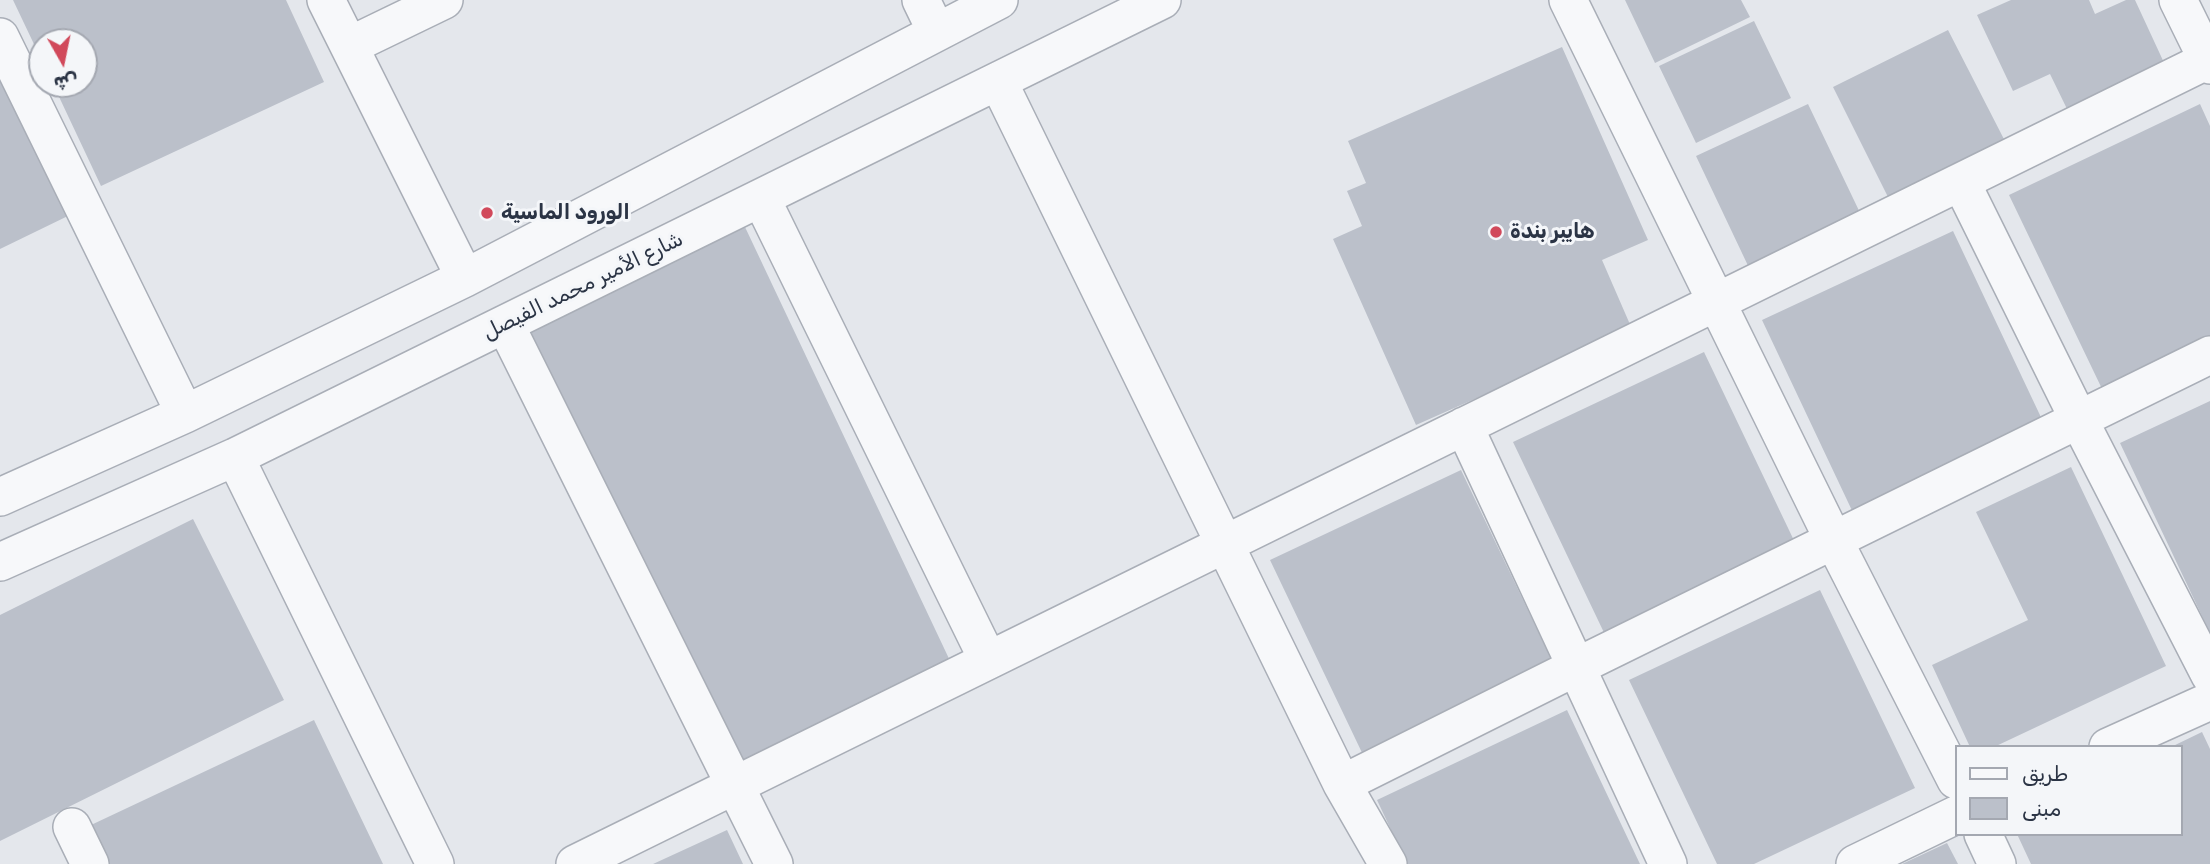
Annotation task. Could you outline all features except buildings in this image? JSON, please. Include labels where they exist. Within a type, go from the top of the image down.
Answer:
[{"type":"street","points":[[326,0],[465,278]]},
{"type":"street","points":[[349,46],[444,0]]},
{"type":"street","points":[[0,497],[185,414],[465,278],[929,15],[999,0]]},
{"type":"street","name":"شارع الأمير محمد الفيصل","points":[[0,562],[235,457],[1162,0]]},
{"type":"street","points":[[1568,0],[1834,541],[1954,776]]},
{"type":"street","points":[[575,864],[2209,62],[2178,0]]},
{"type":"street","points":[[0,37],[185,414]]},
{"type":"street","points":[[998,81],[1342,784],[1388,864]]},
{"type":"street","points":[[1961,182],[2078,420],[2210,675]]},
{"type":"street","points":[[761,198],[988,660]]},
{"type":"street","points":[[505,324],[774,864]]},
{"type":"street","points":[[1342,784],[2210,355]]},
{"type":"street","points":[[1464,426],[1668,864]]},
{"type":"street","points":[[235,457],[435,864]]},
{"type":"street","points":[[2112,745],[2210,701]]},
{"type":"street","points":[[1855,864],[1954,816]]},
{"type":"street","points":[[72,827],[90,864]]},
{"type":"street","points":[[1984,836],[1997,864]]},
{"type":"place","name":"الورود الماسية","points":[[487,213]]},
{"type":"place","name":"هايبر بندة","points":[[1496,232]]}]
